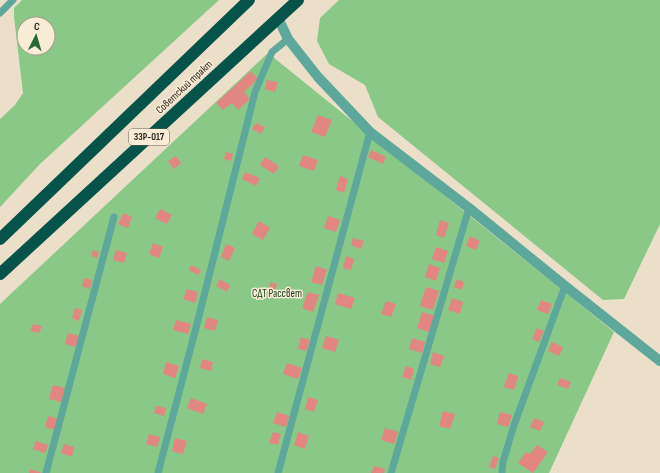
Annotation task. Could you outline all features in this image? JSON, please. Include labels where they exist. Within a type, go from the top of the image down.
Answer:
[{"type":"highway","name":"Советский тракт","points":[[0,239],[249,0]]},
{"type":"highway","name":"Советский тракт","points":[[0,274],[298,0]]},
{"type":"street","points":[[278,18],[288,39],[318,77],[370,132],[469,208],[660,361]]},
{"type":"lane","points":[[0,13],[13,0]]},
{"type":"lane","points":[[158,473],[255,92],[272,52],[288,39]]},
{"type":"lane","points":[[278,473],[370,132]]},
{"type":"lane","points":[[391,473],[469,208]]},
{"type":"lane","points":[[46,473],[114,217]]},
{"type":"lane","points":[[502,473],[503,462],[514,425],[565,286]]},
{"type":"green space","points":[[22,0],[219,0],[40,164],[0,207],[0,119],[15,105],[23,93],[19,56],[56,56],[56,16],[16,16],[16,34],[14,8]]},
{"type":"green space","points":[[339,0],[660,0],[660,224],[624,299],[603,300],[378,117],[365,85],[329,64],[317,41],[320,18]]},
{"type":"green space","name":"СДТ Рассвет","points":[[268,53],[614,332],[549,473],[0,473],[0,304]]},
{"type":"building","points":[[251,71],[258,79],[244,92],[250,99],[238,110],[232,103],[223,110],[216,103]]},
{"type":"building","points":[[267,80],[278,82],[275,92],[265,89]]},
{"type":"building","points":[[318,115],[332,120],[325,137],[311,132]]},
{"type":"building","points":[[256,123],[265,127],[261,134],[252,129]]},
{"type":"building","points":[[371,150],[386,157],[383,164],[368,157]]},
{"type":"building","points":[[226,152],[233,154],[231,161],[224,159]]},
{"type":"building","points":[[303,155],[318,160],[314,171],[299,166]]},
{"type":"building","points":[[176,156],[181,163],[174,169],[168,161]]},
{"type":"building","points":[[265,157],[279,166],[274,174],[260,165]]},
{"type":"building","points":[[245,172],[260,178],[256,186],[242,179]]},
{"type":"building","points":[[340,176],[348,179],[344,193],[336,190]]},
{"type":"building","points":[[160,209],[172,215],[167,224],[155,218]]},
{"type":"building","points":[[123,213],[132,217],[128,228],[118,224]]},
{"type":"building","points":[[328,216],[340,220],[336,232],[324,228]]},
{"type":"building","points":[[440,220],[449,223],[444,238],[436,235]]},
{"type":"building","points":[[259,221],[270,228],[263,240],[252,234]]},
{"type":"building","points":[[470,236],[480,241],[476,250],[466,246]]},
{"type":"building","points":[[353,238],[364,241],[361,249],[351,245]]},
{"type":"building","points":[[153,243],[163,247],[159,258],[149,254]]},
{"type":"building","points":[[226,244],[235,248],[229,261],[221,257]]},
{"type":"building","points":[[436,247],[448,251],[444,263],[432,259]]},
{"type":"building","points":[[93,250],[99,252],[97,258],[91,256]]},
{"type":"building","points":[[116,250],[127,253],[124,263],[113,260]]},
{"type":"building","points":[[346,256],[354,259],[351,270],[343,268]]},
{"type":"building","points":[[429,264],[440,268],[436,281],[425,277]]},
{"type":"building","points":[[191,265],[201,270],[198,275],[189,270]]},
{"type":"building","points":[[316,266],[327,270],[322,285],[311,282]]},
{"type":"building","points":[[84,278],[92,280],[90,289],[82,286]]},
{"type":"building","points":[[220,279],[230,285],[227,292],[216,286]]},
{"type":"building","points":[[457,279],[464,282],[462,290],[454,287]]},
{"type":"building","points":[[271,282],[277,284],[274,295],[267,293]]},
{"type":"building","points":[[426,287],[439,291],[433,310],[420,306]]},
{"type":"building","points":[[187,289],[198,292],[195,303],[183,299]]},
{"type":"building","points":[[308,292],[319,295],[313,312],[302,308]]},
{"type":"building","points":[[338,293],[355,298],[351,309],[335,304]]},
{"type":"building","points":[[452,298],[463,302],[460,314],[448,310]]},
{"type":"building","points":[[541,300],[552,304],[548,314],[537,310]]},
{"type":"building","points":[[386,301],[396,304],[391,317],[381,314]]},
{"type":"building","points":[[75,308],[82,310],[79,321],[72,318]]},
{"type":"building","points":[[422,312],[435,316],[429,332],[417,328]]},
{"type":"building","points":[[207,317],[218,320],[215,331],[204,328]]},
{"type":"building","points":[[176,320],[191,324],[188,334],[173,330]]},
{"type":"building","points":[[33,324],[42,326],[39,333],[30,331]]},
{"type":"building","points":[[537,328],[544,331],[539,342],[532,339]]},
{"type":"building","points":[[68,333],[79,336],[76,347],[65,344]]},
{"type":"building","points":[[326,336],[339,340],[335,352],[322,348]]},
{"type":"building","points":[[301,337],[310,340],[306,351],[298,349]]},
{"type":"building","points":[[412,338],[425,342],[422,353],[409,349]]},
{"type":"building","points":[[552,342],[563,347],[559,356],[548,351]]},
{"type":"building","points":[[433,352],[444,356],[440,367],[430,364]]},
{"type":"building","points":[[202,359],[213,362],[211,371],[200,368]]},
{"type":"building","points":[[166,362],[179,366],[175,378],[163,374]]},
{"type":"building","points":[[287,363],[302,368],[298,379],[283,374]]},
{"type":"building","points":[[406,366],[414,369],[411,380],[402,377]]},
{"type":"building","points":[[509,373],[518,376],[514,390],[504,387]]},
{"type":"building","points":[[560,378],[571,382],[568,389],[557,385]]},
{"type":"building","points":[[53,385],[65,388],[61,402],[49,399]]},
{"type":"building","points":[[308,397],[318,400],[314,412],[305,409]]},
{"type":"building","points":[[191,398],[207,404],[203,414],[187,408]]},
{"type":"building","points":[[156,406],[166,408],[164,416],[154,413]]},
{"type":"building","points":[[443,411],[455,414],[450,429],[439,426]]},
{"type":"building","points":[[277,412],[289,416],[286,427],[273,423]]},
{"type":"building","points":[[500,412],[512,415],[508,427],[497,424]]},
{"type":"building","points":[[48,416],[59,419],[55,430],[45,427]]},
{"type":"building","points":[[534,418],[544,422],[540,431],[530,427]]},
{"type":"building","points":[[385,428],[398,432],[394,444],[381,440]]},
{"type":"building","points":[[273,432],[281,434],[278,445],[269,443]]},
{"type":"building","points":[[298,432],[309,436],[305,449],[294,445]]},
{"type":"building","points":[[149,434],[160,437],[157,447],[146,444]]},
{"type":"building","points":[[175,438],[187,441],[183,454],[172,451]]},
{"type":"building","points":[[36,441],[48,445],[45,453],[33,449]]},
{"type":"building","points":[[64,444],[74,447],[72,457],[61,453]]},
{"type":"building","points":[[537,445],[548,452],[533,473],[518,463],[526,452],[530,454]]},
{"type":"building","points":[[493,456],[499,458],[495,469],[489,467]]},
{"type":"building","points":[[374,466],[385,469],[384,473],[371,473]]},
{"type":"building","points":[[30,469],[42,473],[29,473]]}]
